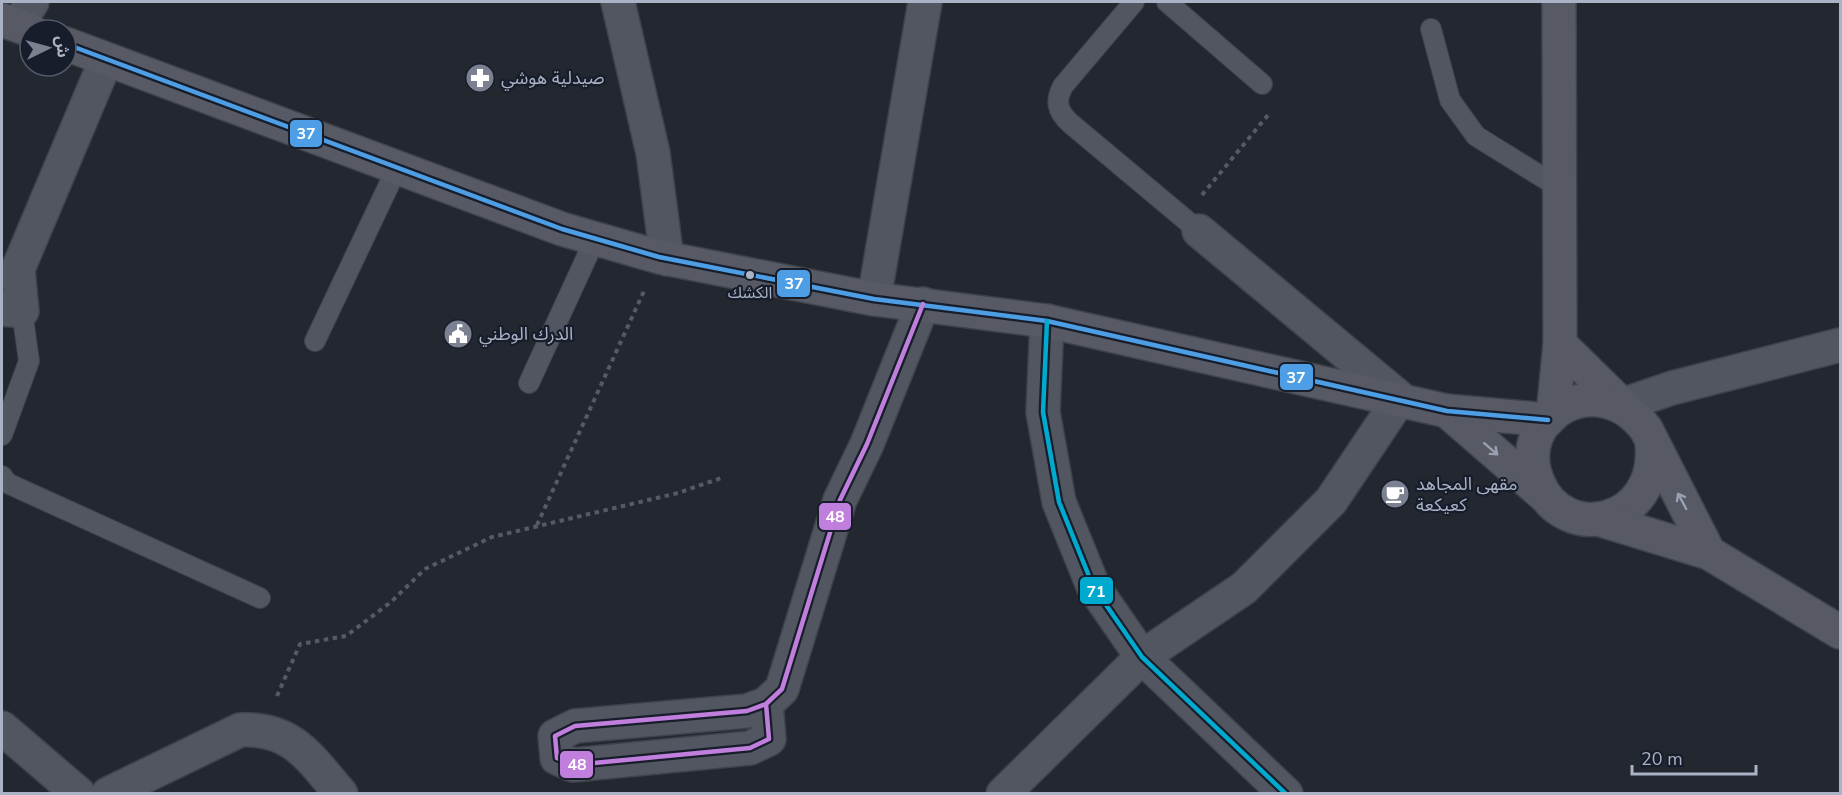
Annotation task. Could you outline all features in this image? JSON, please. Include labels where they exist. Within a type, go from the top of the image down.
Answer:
[{"type":"main road","points":[[1550,417],[1560,344],[1559,2]]},
{"type":"main road","points":[[78,49],[562,229],[663,258],[874,299],[1047,321],[1400,398],[1448,411],[1550,417]]},
{"type":"main road","points":[[1560,344],[1636,416],[1646,429],[1652,445],[1709,553]]},
{"type":"main road","points":[[1552,502],[1539,484],[1533,462],[1536,439],[1550,417],[1563,406],[1582,399],[1602,399],[1622,405]]},
{"type":"main road","points":[[1448,411],[1552,502],[1573,516],[1598,519],[1709,553],[1840,632]]},
{"type":"main road","points":[[1598,519],[1625,510],[1641,495],[1651,475],[1652,445]]},
{"type":"street","points":[[618,2],[653,153],[663,258]]},
{"type":"street","points":[[874,299],[925,2]]},
{"type":"street","points":[[12,310],[18,269],[106,60]]},
{"type":"street","points":[[1003,794],[1142,657],[1252,580],[1331,501],[1400,398],[1191,224]]},
{"type":"street","points":[[766,704],[770,739],[750,748],[573,765],[557,758],[555,736],[575,726],[747,711],[766,704],[782,689],[840,500],[867,444],[923,304]]},
{"type":"street","points":[[1047,321],[1043,411],[1059,502],[1093,586],[1142,657],[1286,794]]},
{"type":"street","points":[[1622,405],[1672,388],[1840,345]]},
{"type":"street","points":[[1652,445],[1672,388]]},
{"type":"street","points":[[2,728],[79,794]]},
{"type":"street","points":[[108,794],[240,730],[262,729],[284,737],[309,756],[342,794]]},
{"type":"lane","points":[[1134,2],[1063,86],[1058,95],[1058,106],[1061,115],[1070,123],[1191,224]]},
{"type":"lane","points":[[1167,2],[1262,84]]},
{"type":"lane","points":[[1431,30],[1450,100],[1476,135],[1560,188]]},
{"type":"lane","points":[[315,341],[397,168]]},
{"type":"lane","points":[[529,383],[595,239]]},
{"type":"lane","points":[[2,435],[29,361],[12,310]]},
{"type":"lane","points":[[2,476],[7,483],[260,598]]},
{"type":"path","points":[[1191,224],[1270,113]]},
{"type":"path","points":[[536,525],[663,258]]},
{"type":"path","points":[[262,729],[300,644],[346,636],[391,602],[425,569],[492,537],[678,493],[724,477]]},
{"type":"transit line","name":"37","points":[[78,48],[562,229],[659,257],[874,299],[1047,321],[1447,411],[1548,420]]},
{"type":"transit line","name":"48","points":[[766,704],[769,739],[750,748],[573,765],[557,758],[555,736],[575,726],[747,711],[766,704],[782,689],[840,500],[867,444],[923,304]]},
{"type":"transit line","name":"71","points":[[1047,321],[1043,412],[1059,502],[1093,586],[1142,657],[1286,794]]},
{"type":"place","name":"صيدلية هوشي","points":[[480,78]]},
{"type":"place","name":"الكشك","points":[[750,275]]},
{"type":"place","name":"الدرك الوطني","points":[[458,334]]},
{"type":"place","name":"مقهى المجاهد كعيكعة","points":[[1395,494]]}]
